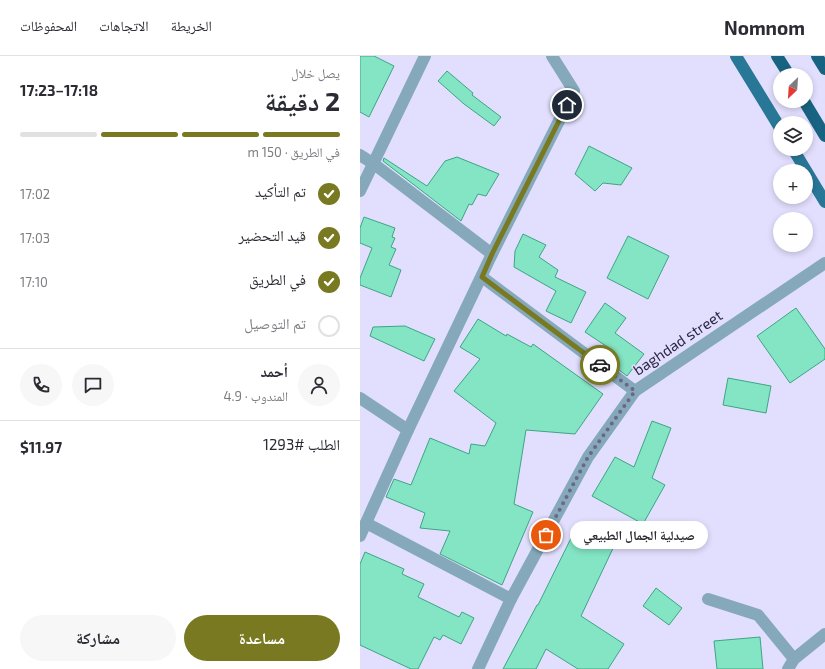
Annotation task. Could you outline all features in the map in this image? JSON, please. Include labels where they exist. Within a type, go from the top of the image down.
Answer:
[{"type":"highway","points":[[777,56],[785,68]]},
{"type":"highway","points":[[817,56],[825,69]]},
{"type":"highway","points":[[808,108],[825,136]]},
{"type":"main road","points":[[736,56],[773,117]]},
{"type":"main road","points":[[797,156],[825,202]]},
{"type":"street","points":[[360,191],[425,56]]},
{"type":"street","points":[[360,536],[408,430],[492,254],[574,91],[552,56]]},
{"type":"street","points":[[360,155],[492,254]]},
{"type":"street","name":"baghdad street","points":[[478,669],[512,599],[588,457],[635,391],[825,263]]},
{"type":"street","points":[[482,277],[635,391]]},
{"type":"street","points":[[360,398],[408,430]]},
{"type":"street","points":[[366,523],[512,599]]},
{"type":"street","points":[[708,599],[758,615],[791,664],[825,634]]},
{"type":"building","points":[[360,56],[374,56],[394,66],[369,117],[360,112]]},
{"type":"building","points":[[447,71],[473,93],[472,95],[501,117],[494,126],[464,104],[438,81]]},
{"type":"building","points":[[589,146],[632,168],[621,185],[603,183],[595,191],[575,174]]},
{"type":"building","points":[[457,157],[499,174],[486,196],[478,194],[472,205],[469,204],[461,221],[383,161],[384,158],[427,186],[445,161]]},
{"type":"building","points":[[364,217],[395,228],[392,237],[395,238],[391,247],[396,249],[389,265],[401,270],[391,297],[360,285],[360,278],[372,248],[360,243],[360,228]]},
{"type":"building","points":[[523,234],[546,245],[539,257],[558,270],[555,277],[586,292],[571,323],[546,311],[556,291],[514,267],[515,251]]},
{"type":"building","points":[[628,236],[669,256],[648,299],[607,278]]},
{"type":"building","points":[[605,303],[626,318],[615,333],[644,354],[627,376],[606,360],[612,350],[585,332]]},
{"type":"building","points":[[796,308],[825,349],[825,359],[790,383],[757,336]]},
{"type":"building","points":[[478,319],[506,336],[507,334],[531,347],[533,344],[603,394],[575,434],[526,430],[514,504],[533,512],[502,585],[440,554],[450,531],[420,528],[425,513],[386,497],[394,479],[411,485],[430,438],[469,454],[471,444],[485,446],[496,423],[454,391],[480,359],[460,347]]},
{"type":"building","points":[[405,326],[435,339],[424,361],[370,336],[373,327]]},
{"type":"building","points":[[728,378],[771,386],[766,413],[723,405]]},
{"type":"building","points":[[652,421],[671,428],[652,478],[665,485],[643,524],[592,496],[615,457],[634,467]]},
{"type":"building","points":[[578,524],[616,542],[581,616],[624,644],[608,669],[578,669],[546,649],[536,669],[503,669],[538,605]]},
{"type":"building","points":[[365,552],[404,569],[402,574],[424,584],[418,597],[459,617],[462,612],[474,618],[461,644],[443,635],[440,640],[434,637],[418,669],[411,669],[360,645],[360,564]]},
{"type":"building","points":[[656,588],[682,608],[669,625],[643,606]]},
{"type":"building","points":[[760,637],[763,669],[717,669],[714,641]]},
{"type":"way so far","points":[[546,535],[588,457],[635,391],[600,365]]},
{"type":"place","name":"صيدلية الجمال الطبيعي","points":[[546,535]]},
{"type":"route","points":[[567,105],[492,254],[482,277],[600,365]]}]
